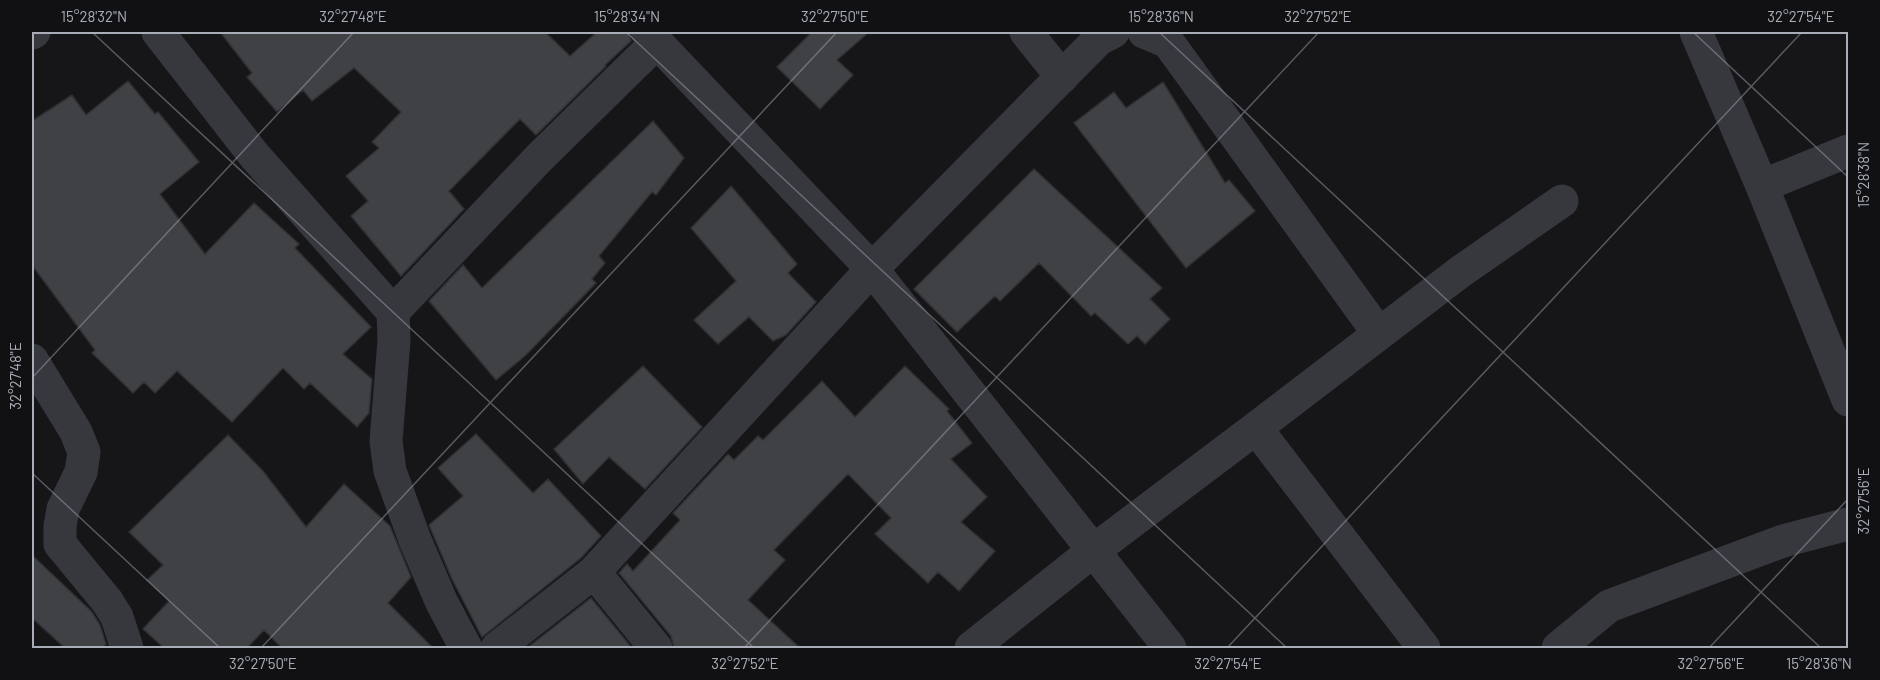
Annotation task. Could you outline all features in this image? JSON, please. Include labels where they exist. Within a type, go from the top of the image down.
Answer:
[{"type":"street","points":[[158,32],[255,155],[393,312],[394,340],[386,441],[390,471],[415,540],[442,603],[466,648]]},
{"type":"street","points":[[1026,32],[1062,77]]},
{"type":"street","points":[[496,648],[594,572],[873,269],[1099,39],[1113,32]]},
{"type":"street","points":[[1144,32],[1168,42],[1379,334]]},
{"type":"street","points":[[1696,32],[1762,186],[1848,400]]},
{"type":"street","points":[[393,312],[652,37],[873,269],[1170,648]]},
{"type":"street","points":[[1762,186],[1848,151]]},
{"type":"street","points":[[971,648],[1093,551],[1460,272],[1562,201]]},
{"type":"street","points":[[32,360],[76,432],[84,452],[81,472],[63,509],[60,544],[107,601],[117,617],[127,648]]},
{"type":"street","points":[[1257,428],[1424,648]]},
{"type":"street","points":[[1558,648],[1609,606],[1783,541],[1848,524]]},
{"type":"street","points":[[594,572],[656,648]]},
{"type":"building","points":[[220,32],[545,32],[570,56],[597,32],[629,32],[631,41],[536,135],[520,119],[449,191],[464,209],[401,276],[351,216],[368,201],[346,176],[379,148],[372,142],[401,112],[354,68],[312,101],[303,90],[277,112],[247,77],[252,73]]},
{"type":"building","points":[[812,32],[869,32],[837,60],[853,75],[820,109],[777,67]]},
{"type":"building","points":[[128,81],[155,114],[158,112],[199,162],[160,194],[205,254],[254,203],[299,244],[295,248],[371,327],[343,354],[372,379],[369,413],[357,427],[310,383],[304,389],[283,368],[232,422],[177,371],[155,393],[144,382],[133,393],[92,353],[95,350],[32,265],[32,121],[72,95],[86,115]]},
{"type":"building","points":[[1163,82],[1225,183],[1229,180],[1255,211],[1186,268],[1074,123],[1114,92],[1126,108]]},
{"type":"building","points":[[653,121],[684,158],[656,195],[652,192],[599,256],[605,263],[592,279],[596,283],[526,355],[496,380],[429,301],[463,265],[482,288]]},
{"type":"building","points":[[1034,169],[1162,288],[1150,299],[1170,319],[1145,344],[1137,336],[1128,344],[1095,313],[1091,316],[1039,263],[1000,301],[995,296],[957,332],[914,289]]},
{"type":"building","points":[[731,186],[797,264],[788,273],[816,302],[786,335],[773,341],[749,317],[718,344],[694,320],[736,281],[691,228]]},
{"type":"building","points":[[643,366],[702,427],[645,489],[609,457],[583,484],[554,449]]},
{"type":"building","points":[[905,366],[949,409],[947,411],[972,443],[951,459],[987,497],[961,522],[995,551],[959,591],[938,572],[928,583],[875,534],[891,518],[848,474],[774,550],[785,560],[748,600],[800,648],[674,648],[671,636],[619,573],[627,564],[633,571],[680,520],[673,513],[728,454],[734,460],[758,436],[763,440],[822,381],[855,417]]},
{"type":"building","points":[[476,434],[533,493],[548,479],[601,536],[581,558],[482,637],[452,579],[429,525],[463,496],[438,468]]},
{"type":"building","points":[[228,435],[263,471],[306,527],[344,484],[390,526],[411,577],[388,603],[433,648],[282,648],[264,630],[247,648],[164,648],[143,629],[169,601],[147,580],[163,565],[129,532]]},
{"type":"building","points":[[32,555],[92,612],[100,625],[106,644],[103,648],[65,648],[32,618]]},
{"type":"building","points":[[591,598],[632,648],[527,648]]}]
